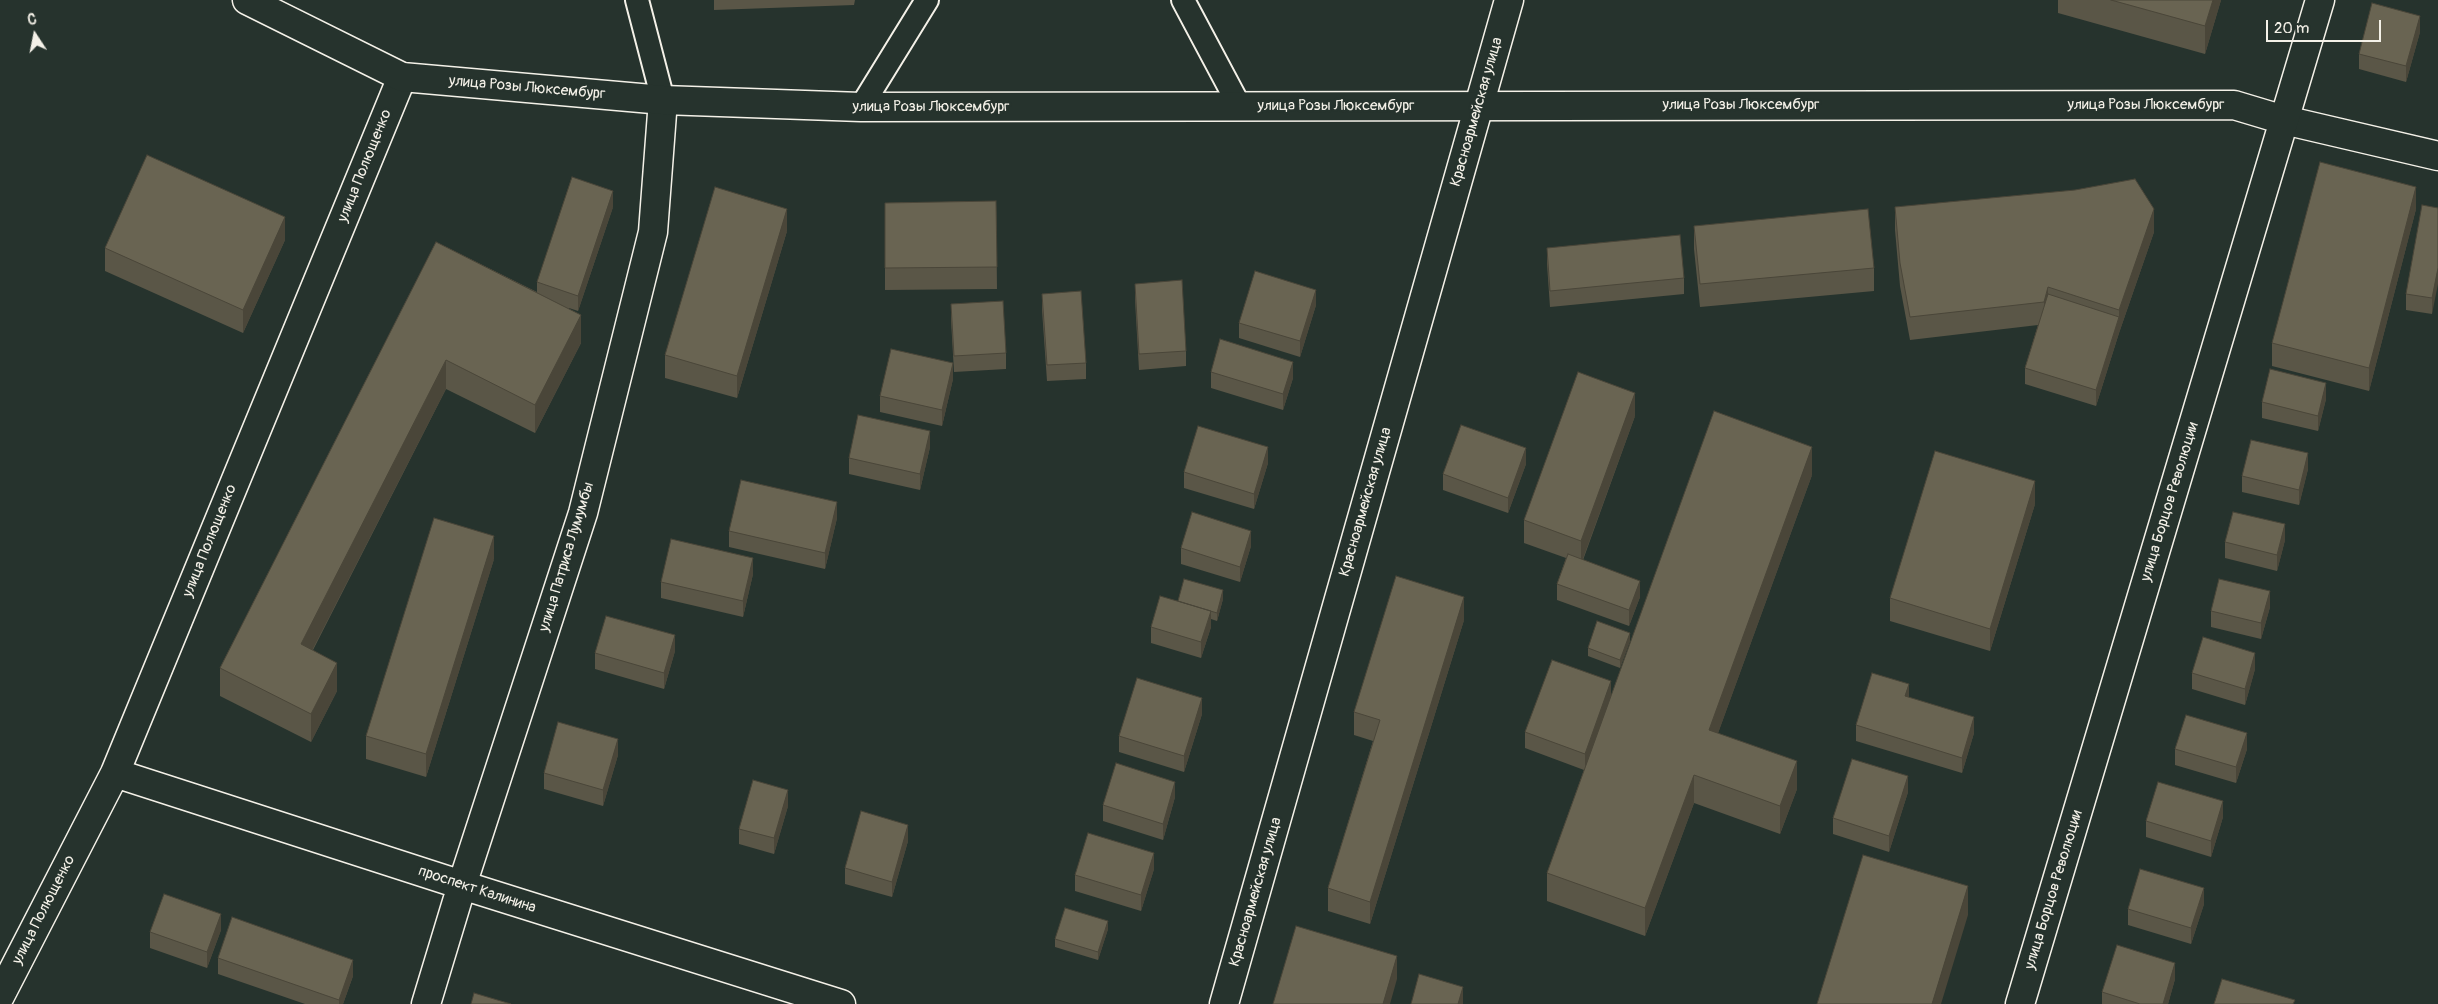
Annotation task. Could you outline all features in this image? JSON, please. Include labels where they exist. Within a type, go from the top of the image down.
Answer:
[{"type":"street","name":"улица Розы Люксембург","points":[[247,0],[402,77],[663,100],[861,107],[2234,105],[2284,120],[2438,156]]},
{"type":"street","name":"Красноармейская улица","points":[[1224,1004],[1509,0]]},
{"type":"street","name":"улица Борцов Революции","points":[[2020,1004],[2320,0]]},
{"type":"street","name":"улица Полющенко","points":[[0,996],[114,772],[402,77]]},
{"type":"street","name":"улица Патриса Лумумбы","points":[[426,1004],[462,885],[586,503],[653,232],[663,100]]},
{"type":"street","name":"проспект Калинина","points":[[114,772],[462,885],[841,1004]]},
{"type":"lane","points":[[637,0],[663,100]]},
{"type":"lane","points":[[861,107],[927,0]]},
{"type":"lane","points":[[1182,0],[1240,107]]},
{"type":"building","points":[[2111,0],[2213,0],[2205,26]]},
{"type":"building","points":[[2372,3],[2420,16],[2406,66],[2359,54]]},
{"type":"building","points":[[147,155],[285,217],[243,310],[105,248]]},
{"type":"building","points":[[2320,162],[2416,187],[2369,368],[2272,343]]},
{"type":"building","points":[[572,177],[613,191],[578,296],[537,282]]},
{"type":"building","points":[[2135,179],[2154,209],[2119,310],[2048,287],[2044,302],[1910,317],[1900,263],[1895,207],[2075,190]]},
{"type":"building","points":[[715,187],[787,209],[737,376],[665,355]]},
{"type":"building","points":[[996,201],[997,267],[885,268],[885,203]]},
{"type":"building","points":[[2422,205],[2438,208],[2438,268],[2432,298],[2406,294]]},
{"type":"building","points":[[1868,209],[1874,268],[1700,284],[1694,226]]},
{"type":"building","points":[[1680,235],[1684,278],[1550,291],[1547,248]]},
{"type":"building","points":[[436,242],[581,315],[535,405],[446,360],[301,644],[337,663],[311,714],[220,668]]},
{"type":"building","points":[[1255,271],[1316,290],[1300,341],[1239,323]]},
{"type":"building","points":[[1182,280],[1186,351],[1139,354],[1135,284]]},
{"type":"building","points":[[1081,291],[1086,363],[1047,365],[1042,294]]},
{"type":"building","points":[[2048,294],[2119,317],[2096,390],[2025,368]]},
{"type":"building","points":[[1003,301],[1006,353],[954,356],[951,304]]},
{"type":"building","points":[[1220,339],[1293,362],[1283,394],[1211,372]]},
{"type":"building","points":[[891,349],[953,363],[942,410],[880,396]]},
{"type":"building","points":[[2270,369],[2326,383],[2318,416],[2262,402]]},
{"type":"building","points":[[1578,372],[1635,393],[1581,541],[1524,520]]},
{"type":"building","points":[[1714,411],[1812,447],[1709,730],[1797,761],[1780,806],[1694,775],[1645,908],[1547,873]]},
{"type":"building","points":[[858,415],[930,431],[920,474],[849,458]]},
{"type":"building","points":[[1461,425],[1526,448],[1508,498],[1443,474]]},
{"type":"building","points":[[1198,426],[1268,447],[1254,494],[1184,472]]},
{"type":"building","points":[[2251,440],[2308,453],[2299,490],[2242,476]]},
{"type":"building","points":[[1935,451],[2035,481],[1990,629],[1890,598]]},
{"type":"building","points":[[741,480],[837,502],[825,553],[729,531]]},
{"type":"building","points":[[1192,512],[1251,531],[1240,567],[1181,548]]},
{"type":"building","points":[[2233,512],[2285,524],[2277,555],[2225,542]]},
{"type":"building","points":[[434,518],[494,536],[426,754],[366,736]]},
{"type":"building","points":[[671,539],[753,558],[743,601],[661,582]]},
{"type":"building","points":[[1568,554],[1640,581],[1629,610],[1557,584]]},
{"type":"building","points":[[1396,576],[1464,597],[1370,902],[1328,888],[1380,720],[1354,712]]},
{"type":"building","points":[[1184,579],[1223,590],[1217,613],[1178,601]]},
{"type":"building","points":[[2219,579],[2270,591],[2261,623],[2211,611]]},
{"type":"building","points":[[1160,596],[1211,611],[1201,642],[1151,627]]},
{"type":"building","points":[[606,616],[675,635],[664,673],[595,653]]},
{"type":"building","points":[[1597,621],[1630,633],[1620,660],[1588,648]]},
{"type":"building","points":[[2203,637],[2255,653],[2245,689],[2192,673]]},
{"type":"building","points":[[1552,660],[1611,681],[1585,754],[1525,732]]},
{"type":"building","points":[[1872,673],[1909,684],[1905,696],[1974,717],[1962,758],[1856,725]]},
{"type":"building","points":[[1137,678],[1202,698],[1184,756],[1119,736]]},
{"type":"building","points":[[2186,715],[2247,733],[2236,767],[2175,749]]},
{"type":"building","points":[[558,722],[618,739],[603,790],[544,773]]},
{"type":"building","points":[[1852,759],[1908,776],[1889,836],[1833,818]]},
{"type":"building","points":[[1116,763],[1175,782],[1163,824],[1103,805]]},
{"type":"building","points":[[753,780],[788,790],[774,838],[739,829]]},
{"type":"building","points":[[2158,782],[2223,801],[2211,841],[2146,821]]},
{"type":"building","points":[[861,811],[908,825],[892,882],[845,868]]},
{"type":"building","points":[[1088,833],[1154,853],[1141,895],[1075,875]]},
{"type":"building","points":[[1863,855],[1968,886],[1932,1004],[1817,1004]]},
{"type":"building","points":[[2140,869],[2204,888],[2191,928],[2128,909]]},
{"type":"building","points":[[164,894],[221,914],[207,952],[150,932]]},
{"type":"building","points":[[1065,908],[1108,921],[1098,952],[1055,939]]},
{"type":"building","points":[[232,917],[353,960],[339,1000],[218,958]]},
{"type":"building","points":[[1296,926],[1397,956],[1383,1004],[1273,1004]]},
{"type":"building","points":[[2117,945],[2175,963],[2163,1004],[2140,1004],[2102,992]]},
{"type":"building","points":[[1419,974],[1463,987],[1458,1004],[1411,1004]]},
{"type":"building","points":[[2222,979],[2295,1000],[2293,1004],[2214,1004]]},
{"type":"building","points":[[474,993],[511,1004],[471,1004]]}]
